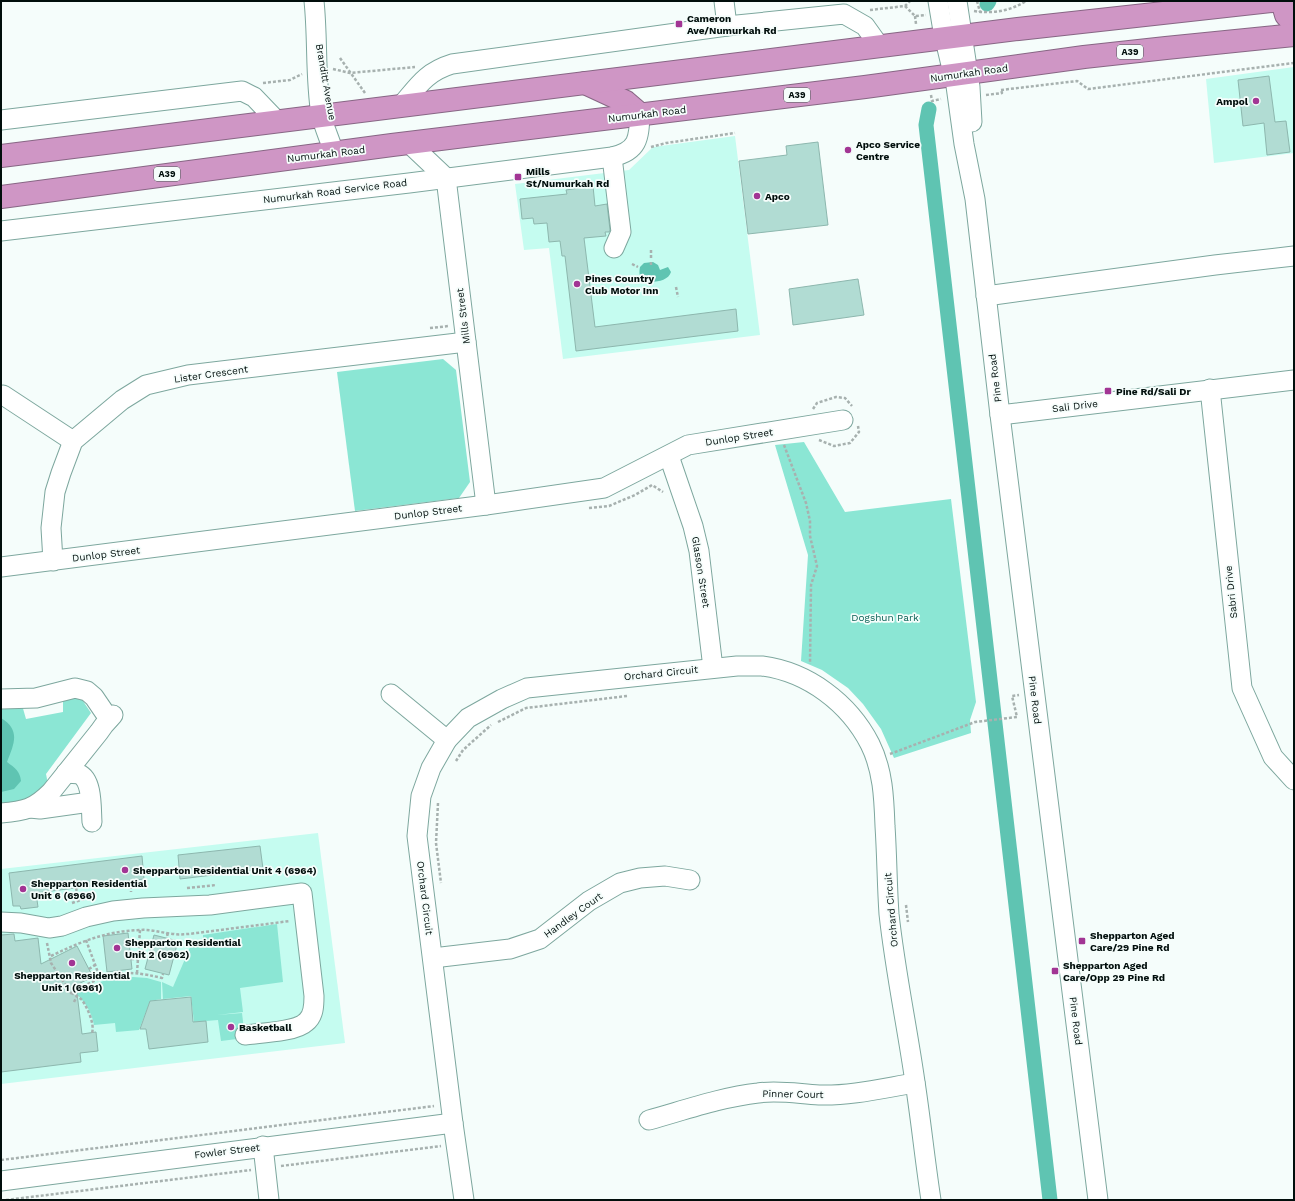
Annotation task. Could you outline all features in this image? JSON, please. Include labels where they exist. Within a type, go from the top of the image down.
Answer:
[{"type":"highway","points":[[1,156],[1064,24],[1272,1]]},
{"type":"highway","points":[[1282,1],[1286,15],[1294,24]]},
{"type":"highway","name":"Numurkah Road","points":[[1,197],[409,143],[1150,49],[1294,35]]},
{"type":"highway","points":[[585,83],[626,102],[640,114]]},
{"type":"street","name":"Branditt Avenue","points":[[314,1],[321,70],[334,153]]},
{"type":"street","points":[[724,1],[727,26]]},
{"type":"street","points":[[938,1],[953,38]]},
{"type":"street","points":[[953,38],[957,1]]},
{"type":"street","points":[[401,106],[428,75],[439,68],[452,64],[727,26],[844,14],[865,26],[880,47]]},
{"type":"street","name":"Pine Road","points":[[953,38],[961,74],[963,138],[975,199],[1000,415],[1098,1200]]},
{"type":"street","points":[[1,120],[242,92],[254,97],[277,121]]},
{"type":"street","name":"Numurkah Road Service Road","points":[[1,231],[612,157],[628,152],[635,145],[640,135],[640,114]]},
{"type":"street","points":[[409,143],[446,178]]},
{"type":"street","points":[[612,157],[621,232],[614,248]]},
{"type":"street","name":"Mills Street","points":[[446,178],[486,505]]},
{"type":"street","points":[[986,296],[1207,266],[1294,256]]},
{"type":"street","name":"Lister Crescent","points":[[53,561],[51,528],[55,492],[73,441],[122,400],[146,385],[188,375],[466,342]]},
{"type":"street","name":"Sali Drive","points":[[1000,415],[1294,380]]},
{"type":"street","name":"Sabri Drive","points":[[1210,390],[1242,688],[1273,757],[1294,780]]},
{"type":"street","points":[[2,395],[73,441]]},
{"type":"street","name":"Dunlop Street","points":[[1,567],[486,505],[604,488],[688,445],[844,420]]},
{"type":"street","name":"Glasson Street","points":[[669,456],[693,526],[699,550],[713,668]]},
{"type":"street","name":"Orchard Circuit","points":[[464,1200],[417,836],[421,796],[431,768],[447,740],[468,718],[502,699],[527,688],[713,668],[762,666],[787,672],[802,678],[814,684],[836,701],[855,720],[870,744],[876,760],[884,790],[889,914],[916,1083],[930,1200]]},
{"type":"street","points":[[1,699],[36,698],[75,688],[87,691],[111,717],[51,792],[30,808]]},
{"type":"street","points":[[391,694],[447,740]]},
{"type":"street","points":[[66,773],[77,774],[86,780],[92,822]]},
{"type":"street","points":[[1,813],[30,808],[40,809],[90,802]]},
{"type":"street","name":"Handley Court","points":[[432,958],[510,950],[540,939],[589,901],[620,883],[640,878],[666,876],[690,880]]},
{"type":"street","points":[[1,922],[21,923],[49,928],[62,926],[86,917],[113,912],[143,908],[210,905],[302,893],[314,996],[313,1011],[306,1022],[294,1029],[245,1036]]},
{"type":"street","name":"Pinner Court","points":[[649,1120],[734,1097],[759,1092],[781,1091],[819,1095],[844,1094],[916,1083]]},
{"type":"street","name":"Fowler Street","points":[[1,1181],[263,1146],[453,1123]]},
{"type":"street","points":[[263,1146],[269,1200]]},
{"type":"path","points":[[844,14],[905,6],[910,1]]},
{"type":"path","points":[[977,1],[980,12]]},
{"type":"path","points":[[1002,90],[1077,81],[1088,89],[1294,64]]},
{"type":"path","points":[[242,92],[257,84],[290,80],[308,72],[321,70],[332,69],[350,74],[412,67],[439,68]]},
{"type":"path","points":[[651,250],[651,266]]},
{"type":"path","points":[[632,264],[638,267]]},
{"type":"path","points":[[632,279],[638,277]]},
{"type":"path","points":[[676,287],[678,297]]},
{"type":"path","points":[[784,443],[806,503],[810,521],[810,536],[817,566],[812,585],[810,666],[802,678]]},
{"type":"path","points":[[586,509],[609,506],[635,495],[652,485],[662,490],[666,496]]},
{"type":"path","points":[[876,760],[975,722],[1017,717],[1012,696],[1021,694],[1035,699]]},
{"type":"path","points":[[131,881],[131,892]]},
{"type":"path","points":[[76,888],[79,900]]},
{"type":"path","points":[[92,1033],[94,1028],[92,1020],[82,1000],[71,992],[51,962],[51,956],[86,940],[107,934],[140,930],[174,934],[189,934],[296,920]]},
{"type":"path","points":[[137,973],[140,930]]},
{"type":"path","points":[[167,933],[168,938]]},
{"type":"path","points":[[86,940],[100,978]]},
{"type":"path","points":[[131,960],[138,959]]},
{"type":"path","points":[[89,969],[95,965]]},
{"type":"path","points":[[71,992],[108,975],[137,973],[162,978],[163,974]]},
{"type":"path","points":[[74,1002],[77,996]]},
{"type":"path","points":[[1,1160],[437,1106]]},
{"type":"path","points":[[6,1200],[442,1146]]},
{"type":"shaded area","points":[[1294,67],[1294,153],[1214,163],[1206,79]]},
{"type":"shaded area","points":[[735,136],[760,335],[563,359],[549,248],[524,250],[515,184],[629,170],[653,147]]},
{"type":"shaded area","points":[[653,262],[658,265],[660,270],[668,267],[671,272],[667,278],[663,280],[651,282],[643,281],[639,271],[640,267],[644,263]]},
{"type":"shaded area","points":[[1,718],[11,727],[14,732],[12,749],[7,762],[18,772],[21,781],[14,789],[1,792]]},
{"type":"shaded area","points":[[318,833],[345,1043],[1,1084],[1,869]]},
{"type":"green space","points":[[443,359],[456,370],[470,482],[459,498],[355,511],[337,372]]},
{"type":"green space","name":"Dogshun Park","points":[[804,442],[845,512],[951,499],[976,702],[970,720],[971,733],[894,758],[881,729],[863,704],[848,688],[822,670],[801,661],[808,555],[775,445]]},
{"type":"green space","points":[[63,696],[81,698],[91,713],[46,774],[49,789],[34,802],[1,806],[1,705],[22,705],[26,719],[63,712]]},
{"type":"green space","points":[[277,924],[283,982],[240,988],[243,1012],[217,1015],[242,1013],[245,1038],[221,1041],[218,1020],[194,1022],[191,996],[163,999],[162,982],[173,987],[191,945],[203,947],[203,935]]},
{"type":"green space","points":[[133,977],[147,978],[161,982],[161,999],[150,1001],[139,1030],[116,1032],[115,1023],[94,1025],[88,1008],[75,993],[110,979]]},
{"type":"building","name":"Ampol","points":[[1269,76],[1275,122],[1286,121],[1290,152],[1267,155],[1264,123],[1243,126],[1238,80]]},
{"type":"building","points":[[818,142],[828,225],[748,234],[739,161],[787,155],[786,146]]},
{"type":"building","name":"Pines Country Club Motor Inn","points":[[593,186],[595,206],[607,204],[610,230],[609,232],[605,232],[606,236],[584,238],[595,327],[736,309],[738,331],[576,351],[565,256],[562,256],[560,241],[549,242],[547,223],[534,224],[533,218],[522,219],[520,199],[567,194],[566,190]]},
{"type":"building","points":[[858,279],[864,315],[793,325],[789,289]]},
{"type":"building","points":[[260,846],[263,869],[180,879],[178,855]]},
{"type":"building","points":[[142,856],[144,879],[36,893],[38,907],[21,909],[20,906],[13,906],[9,873]]},
{"type":"building","name":"Shepparton Residential Unit 2 (6962)","points":[[128,933],[132,969],[107,972],[103,936]]},
{"type":"building","points":[[14,934],[15,941],[38,938],[41,964],[77,946],[93,977],[76,985],[82,1034],[96,1032],[98,1051],[80,1053],[81,1062],[1,1072],[1,935]]},
{"type":"building","points":[[154,935],[178,941],[169,975],[145,969]]},
{"type":"building","points":[[191,997],[193,1022],[206,1021],[208,1042],[149,1049],[146,1029],[140,1029],[150,1001]]},
{"type":"waterway","points":[[929,109],[926,125],[1050,1200]]},
{"type":"place","name":"Cameron Ave/Numurkah Rd","points":[[679,24]]},
{"type":"place","name":"Ampol","points":[[1256,101]]},
{"type":"place","name":"Apco Service Centre","points":[[848,150]]},
{"type":"place","name":"Mills St/Numurkah Rd","points":[[518,177]]},
{"type":"place","name":"Apco","points":[[757,196]]},
{"type":"place","name":"Pines Country Club Motor Inn","points":[[577,284]]},
{"type":"place","name":"Pine Rd/Sali Dr","points":[[1108,391]]},
{"type":"place","name":"Shepparton Residential Unit 4 (6964)","points":[[125,870]]},
{"type":"place","name":"Shepparton Residential Unit 6 (6966)","points":[[23,889]]},
{"type":"place","name":"Shepparton Aged Care/29 Pine Rd","points":[[1082,941]]},
{"type":"place","name":"Shepparton Residential Unit 2 (6962)","points":[[117,948]]},
{"type":"place","name":"Shepparton Residential Unit 1 (6961)","points":[[72,963]]},
{"type":"place","name":"Shepparton Aged Care/Opp 29 Pine Rd","points":[[1055,971]]},
{"type":"place","name":"Basketball","points":[[231,1027]]}]
